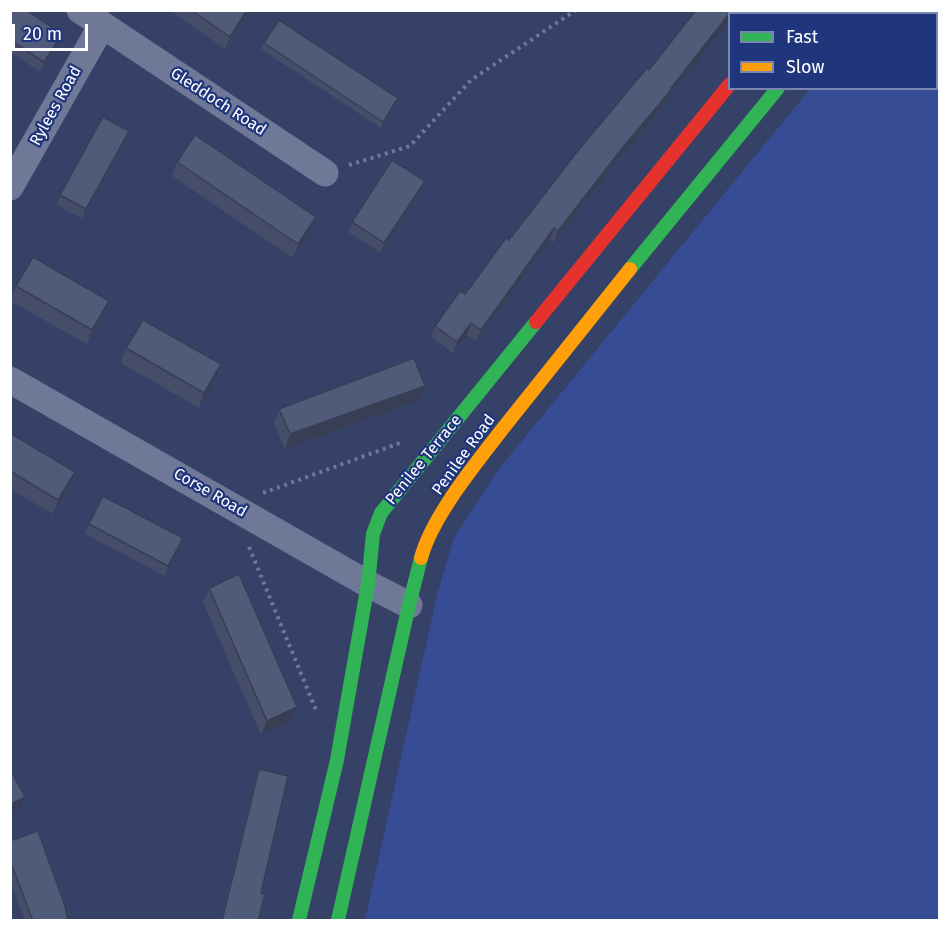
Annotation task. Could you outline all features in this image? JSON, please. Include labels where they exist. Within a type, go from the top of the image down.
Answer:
[{"type":"street","name":"Gleddoch Road","points":[[91,18],[325,173]]},
{"type":"street","name":"Rylees Road","points":[[10,187],[91,18]]},
{"type":"street","name":"Penilee Terrace","points":[[299,921],[336,760],[368,584],[373,534],[381,513],[728,85]]},
{"type":"street","name":"Penilee Road","points":[[338,921],[409,605],[424,548],[446,507],[477,462],[565,349],[776,90]]},
{"type":"street","name":"Corse Road","points":[[10,380],[368,584],[409,605]]},
{"type":"path","points":[[325,173],[410,146],[471,80],[576,10]]},
{"type":"shaded area","points":[[939,11],[939,920],[365,920],[438,591],[454,538],[499,469],[809,90],[938,90],[938,12],[873,12]]},
{"type":"building","points":[[10,10],[26,10],[62,34],[44,62],[10,40]]},
{"type":"building","points":[[191,10],[247,10],[230,37]]},
{"type":"building","points":[[696,10],[733,10],[728,12],[728,15],[672,89],[623,147],[558,231],[554,228],[481,330],[471,323],[457,342],[435,326],[460,291],[465,294],[506,238],[509,240],[577,152],[647,68],[649,70]]},
{"type":"building","points":[[279,20],[398,98],[383,122],[264,43]]},
{"type":"building","points":[[103,117],[129,131],[86,209],[60,195]]},
{"type":"building","points":[[195,135],[316,217],[298,244],[177,162]]},
{"type":"building","points":[[392,160],[425,181],[384,243],[352,222]]},
{"type":"building","points":[[33,257],[109,301],[92,330],[16,286]]},
{"type":"building","points":[[143,320],[221,364],[204,393],[126,348]]},
{"type":"building","points":[[414,358],[425,386],[290,434],[279,409]]},
{"type":"building","points":[[10,433],[75,472],[58,500],[10,471]]},
{"type":"building","points":[[103,496],[183,538],[168,566],[89,524]]},
{"type":"building","points":[[239,574],[297,707],[267,721],[209,588]]},
{"type":"building","points":[[10,769],[25,797],[10,805]]},
{"type":"building","points":[[259,769],[288,776],[261,893],[265,894],[258,921],[222,921]]},
{"type":"building","points":[[38,831],[65,906],[68,921],[33,921],[10,860],[10,841]]},
{"type":"traffic: fast","points":[[630,269],[776,90]]},
{"type":"traffic: fast","points":[[299,920],[337,760],[368,584],[373,534],[381,513],[536,322]]},
{"type":"traffic: fast","points":[[338,920],[421,558]]},
{"type":"traffic: slow","points":[[421,558],[445,507],[469,473],[630,269]]},
{"type":"traffic: jam","points":[[536,322],[728,86]]}]
